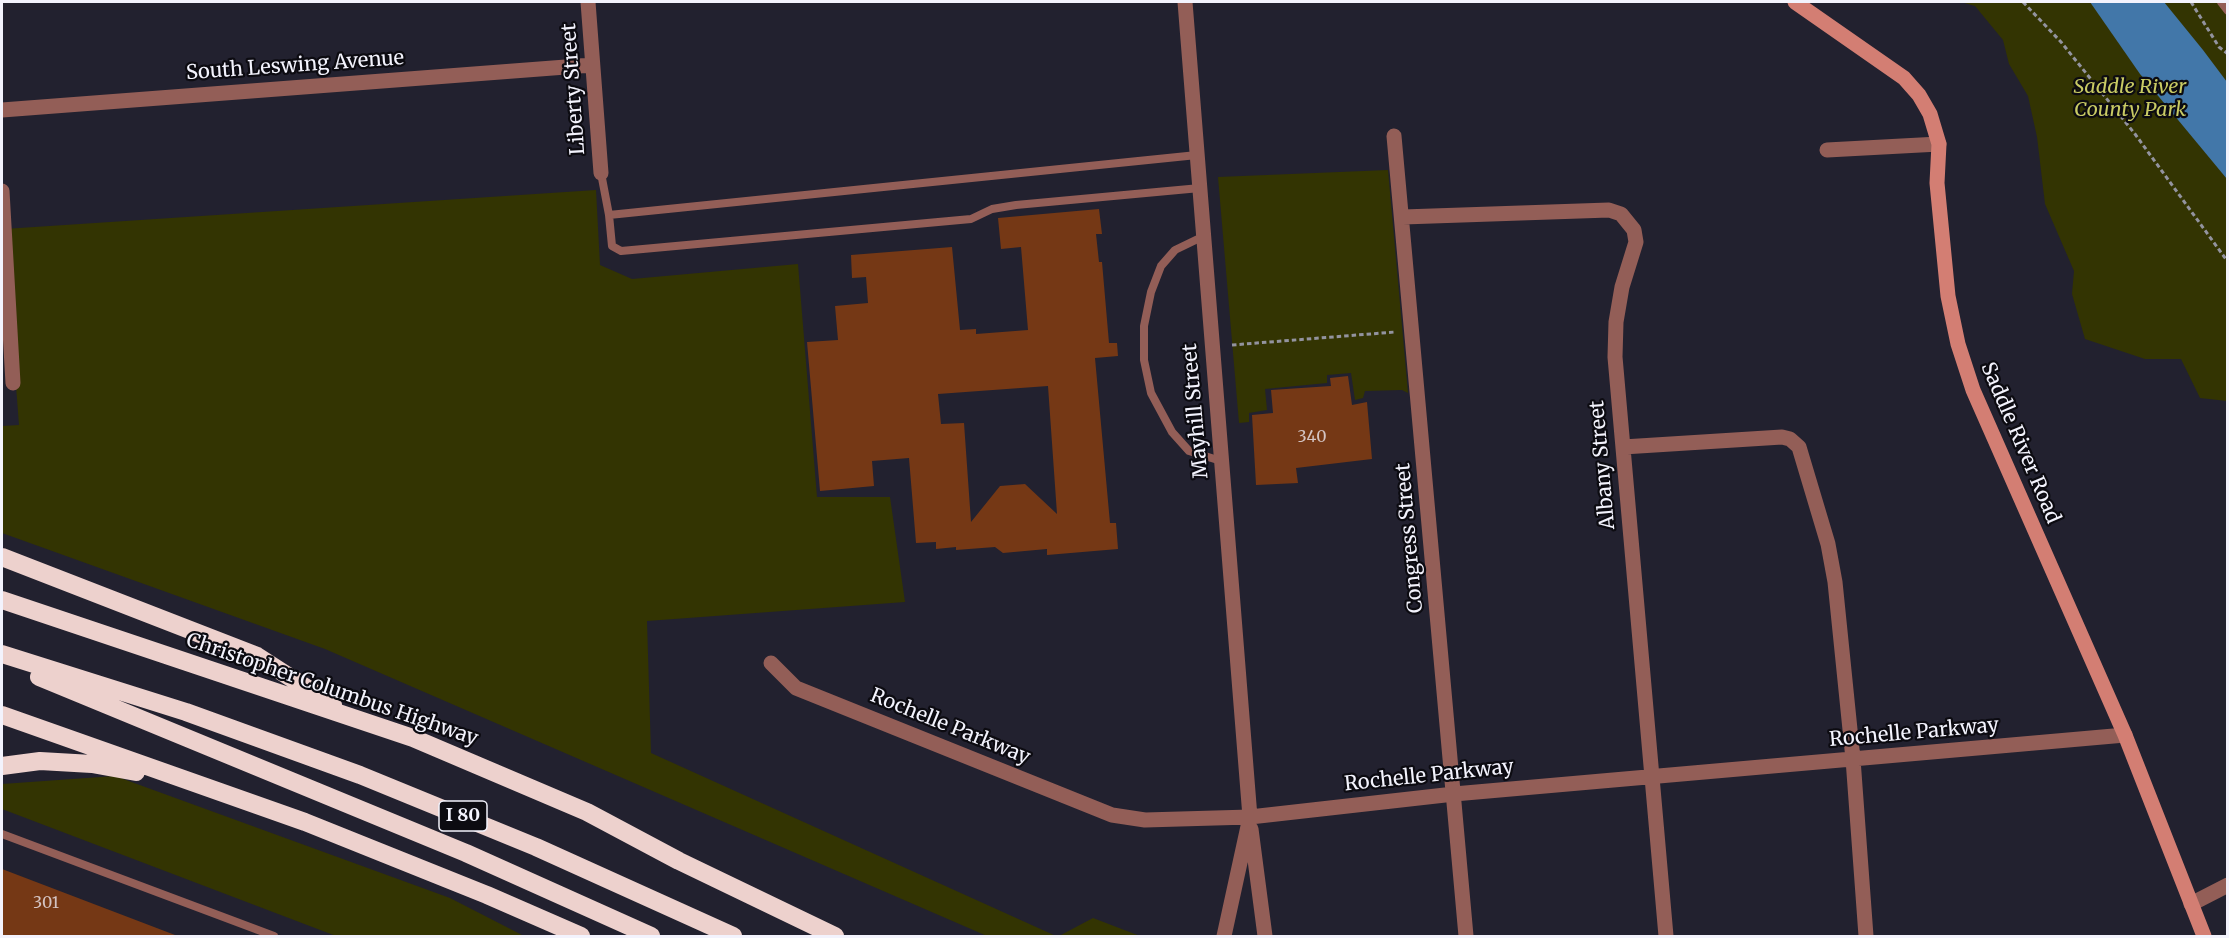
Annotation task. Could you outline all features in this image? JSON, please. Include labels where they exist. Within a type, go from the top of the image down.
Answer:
[{"type":"highway","points":[[2,557],[257,656],[357,720]]},
{"type":"highway","name":"Christopher Columbus Highway","points":[[2,600],[413,738],[587,812],[679,861],[835,936]]},
{"type":"highway","name":"I 80","points":[[2,654],[186,712],[360,775],[536,847],[733,936]]},
{"type":"highway","name":"I 80","points":[[2,662],[418,832],[651,936]]},
{"type":"highway","points":[[2,715],[398,858],[581,936]]},
{"type":"highway","points":[[2,766],[40,761],[92,764],[188,781]]},
{"type":"street","name":"Liberty Street","points":[[588,2],[601,173]]},
{"type":"street","name":"Mayhill Street","points":[[1185,2],[1250,817],[1265,936]]},
{"type":"street","name":"Saddle River Road","points":[[1795,2],[1904,78],[1919,95],[1930,114],[1939,144],[1938,183],[1948,296],[1964,362],[1991,434],[2125,735],[2204,936]]},
{"type":"street","name":"South Leswing Avenue","points":[[2,110],[592,64]]},
{"type":"street","name":"Congress Street","points":[[1394,135],[1466,936]]},
{"type":"street","points":[[1827,150],[1939,144]]},
{"type":"street","points":[[2,191],[13,383]]},
{"type":"street","name":"Albany Street","points":[[1403,217],[1609,210],[1628,220],[1634,230],[1636,242],[1622,287],[1616,322],[1615,357],[1666,936]]},
{"type":"street","points":[[1623,447],[1782,436],[1790,439],[1798,447],[1828,544],[1833,573],[1853,759],[1866,936]]},
{"type":"street","name":"Rochelle Parkway","points":[[771,663],[796,688],[1112,815],[1145,820],[1250,817],[1454,794],[2125,735]]},
{"type":"street","name":"Mayhill Street","points":[[1224,936],[1250,817]]},
{"type":"street","points":[[2191,904],[2228,885]]},
{"type":"lane","points":[[2221,2],[2228,11]]},
{"type":"lane","points":[[609,215],[1197,155]]},
{"type":"lane","points":[[601,173],[612,246],[621,251],[971,219],[992,209],[1016,205],[1200,188]]},
{"type":"lane","points":[[1204,236],[1175,250],[1161,266],[1151,292],[1144,326],[1144,360],[1151,393],[1172,432],[1189,451],[1221,461]]},
{"type":"lane","points":[[2,834],[274,936]]},
{"type":"path","points":[[2023,2],[2061,42],[2135,134],[2228,262]]},
{"type":"path","points":[[2191,2],[2219,47],[2228,54]]},
{"type":"path","points":[[1232,345],[1402,332]]},
{"type":"green space","name":"Saddle River County Park","points":[[1961,2],[2227,2],[2227,401],[2200,398],[2181,359],[2145,359],[2085,339],[2072,294],[2074,271],[2045,204],[2037,137],[2028,96],[2009,64],[2003,40],[1975,6]]},
{"type":"green space","points":[[1388,170],[1408,393],[1402,390],[1365,391],[1363,398],[1355,400],[1351,373],[1327,375],[1327,383],[1265,389],[1267,410],[1249,413],[1249,422],[1239,423],[1218,177]]},
{"type":"green space","points":[[596,190],[600,265],[632,279],[798,264],[817,497],[890,497],[905,602],[647,621],[651,753],[1056,936],[987,936],[325,649],[2,533],[2,426],[19,425],[4,229]]},
{"type":"green space","points":[[115,776],[450,898],[524,936],[336,936],[2,809],[2,784]]},
{"type":"green space","points":[[1093,918],[1140,936],[1059,936]]},
{"type":"water","points":[[2090,2],[2164,2],[2203,50],[2227,82],[2227,179],[2140,74]]},
{"type":"building","points":[[1099,209],[1102,234],[1096,234],[1099,262],[1102,262],[1109,343],[1117,343],[1118,356],[1095,358],[1110,523],[1116,523],[1118,549],[1047,555],[1047,549],[1003,553],[995,547],[936,549],[936,542],[916,543],[909,458],[872,461],[874,486],[820,491],[807,342],[838,340],[835,306],[868,303],[866,277],[852,278],[851,255],[952,247],[960,330],[976,329],[976,334],[1028,330],[1021,247],[1001,249],[998,218]],"holes":[[[1048,386],[1057,514],[1025,484],[1000,486],[971,522],[964,423],[941,424],[938,394]]]},
{"type":"building","points":[[1348,376],[1352,405],[1367,402],[1372,459],[1296,468],[1298,483],[1256,485],[1252,415],[1273,413],[1271,390],[1331,386],[1330,378]]},
{"type":"building","points":[[2,869],[175,935],[2,936]]}]
